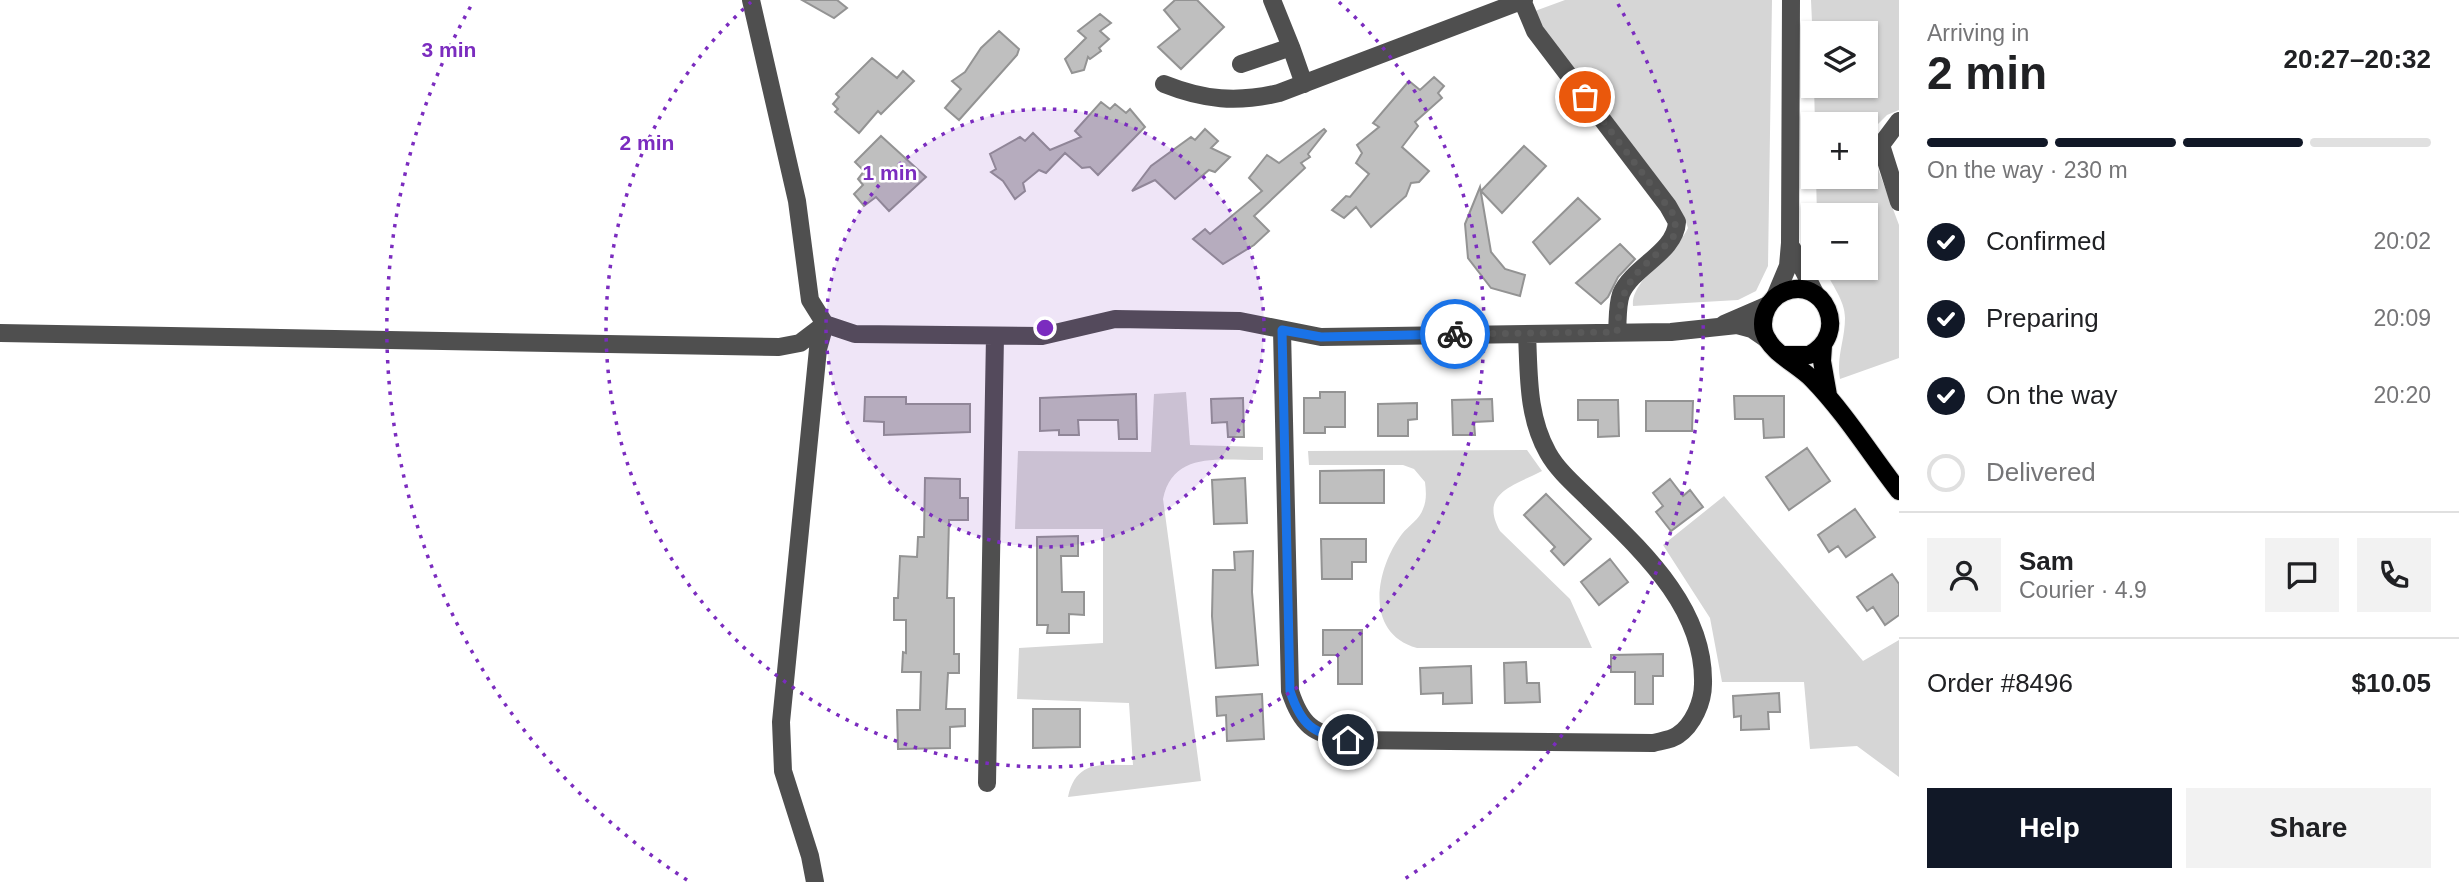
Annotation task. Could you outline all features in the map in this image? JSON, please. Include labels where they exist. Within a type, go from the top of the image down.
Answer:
[{"type":"main road","points":[[1785,355],[1802,357],[1823,346],[1828,338],[1831,319],[1829,309],[1816,295],[1795,289],[1772,301],[1763,323],[1768,341],[1815,382],[1899,491]]},
{"type":"main road","points":[[1823,346],[1824,378],[1833,404]]},
{"type":"street","points":[[751,0],[797,201],[810,300],[825,324],[855,334],[1042,336],[1062,333],[1095,321],[1115,319],[1240,321],[1321,337],[1671,331],[1721,326],[1752,328],[1768,341]]},
{"type":"street","points":[[1272,0],[1304,84]]},
{"type":"street","points":[[1164,84],[1222,101],[1249,100],[1304,84],[1523,0],[1535,31],[1668,206],[1677,222],[1672,239],[1626,285],[1621,295],[1617,332]]},
{"type":"street","points":[[1721,326],[1772,301],[1788,266],[1791,0]]},
{"type":"street","points":[[1241,64],[1291,47]]},
{"type":"street","points":[[1899,121],[1881,145],[1899,202]]},
{"type":"street","points":[[1790,239],[1797,262],[1816,295]]},
{"type":"street","points":[[0,333],[779,347],[800,342],[825,324]]},
{"type":"street","points":[[815,882],[810,856],[783,771],[781,722],[818,349],[825,324]]},
{"type":"street","points":[[1282,330],[1290,691],[1297,712],[1306,723],[1327,736],[1348,740],[1653,743],[1678,736],[1693,717],[1703,695],[1704,669],[1697,640],[1684,609],[1663,575],[1548,454],[1535,424],[1529,388],[1527,334]]},
{"type":"street","points":[[987,783],[995,336]]},
{"type":"shaded area","points":[[1565,0],[1772,0],[1768,266],[1756,291],[1738,300],[1633,306],[1639,286],[1688,228],[1685,219],[1544,31],[1535,11]]},
{"type":"shaded area","points":[[1811,0],[1899,0],[1899,110],[1887,115],[1878,124],[1878,112],[1815,112],[1814,98],[1878,98],[1878,21],[1812,21]]},
{"type":"shaded area","points":[[1878,169],[1899,225],[1899,358],[1840,379],[1844,311],[1830,280],[1878,280],[1878,203],[1817,203],[1816,189],[1878,189]]},
{"type":"shaded area","points":[[1186,392],[1190,445],[1263,447],[1263,460],[1202,461],[1189,465],[1177,472],[1163,499],[1201,781],[1068,797],[1077,776],[1084,770],[1101,765],[1133,765],[1129,703],[1017,699],[1019,648],[1103,643],[1103,529],[1015,529],[1018,451],[1151,452],[1154,394]]},
{"type":"shaded area","points":[[1527,450],[1542,471],[1502,492],[1496,499],[1495,518],[1500,531],[1570,599],[1592,648],[1417,648],[1400,640],[1388,629],[1382,614],[1381,581],[1393,548],[1421,513],[1426,499],[1425,482],[1414,469],[1403,465],[1309,465],[1308,451]]},
{"type":"shaded area","points":[[1724,496],[1863,661],[1899,640],[1899,777],[1857,746],[1810,749],[1804,682],[1722,682],[1710,618],[1663,545]]},
{"type":"building","points":[[802,0],[837,0],[847,8],[834,18]]},
{"type":"building","points":[[1175,0],[1197,0],[1224,27],[1181,69],[1158,47],[1180,29],[1164,10]]},
{"type":"building","points":[[1100,14],[1111,23],[1100,31],[1109,39],[1099,48],[1101,51],[1090,59],[1088,57],[1084,70],[1072,73],[1065,59],[1086,38],[1078,31]]},
{"type":"building","points":[[999,31],[1019,49],[1017,55],[959,120],[945,108],[961,89],[952,81],[965,72],[981,48]]},
{"type":"building","points":[[872,58],[897,78],[903,71],[914,81],[881,114],[878,111],[859,133],[835,112],[838,109],[833,104],[839,97],[836,94]]},
{"type":"building","points":[[1434,77],[1444,86],[1438,93],[1442,98],[1415,122],[1418,126],[1402,147],[1429,171],[1419,182],[1411,183],[1406,196],[1371,227],[1356,207],[1344,218],[1332,210],[1346,196],[1350,197],[1369,174],[1356,163],[1362,153],[1357,145],[1379,127],[1373,123],[1409,81],[1420,90]]},
{"type":"building","points":[[1101,102],[1110,109],[1115,104],[1126,113],[1130,109],[1145,127],[1098,175],[1090,167],[1082,168],[1065,153],[1046,173],[1039,170],[1023,183],[1025,191],[1015,199],[1003,181],[991,172],[996,169],[990,154],[1020,137],[1025,141],[1033,133],[1050,150],[1081,137],[1075,131]]},
{"type":"building","points":[[1205,129],[1218,141],[1211,148],[1230,157],[1215,172],[1209,170],[1175,199],[1155,180],[1132,191],[1151,166],[1191,137],[1195,140]]},
{"type":"building","points":[[1324,129],[1326,131],[1308,154],[1310,157],[1301,163],[1305,168],[1254,216],[1269,231],[1254,245],[1223,264],[1193,239],[1205,229],[1210,234],[1262,191],[1249,178],[1267,155],[1279,163]]},
{"type":"building","points":[[881,136],[926,177],[889,211],[876,197],[864,206],[854,194],[863,185],[858,179],[864,171],[855,162]]},
{"type":"building","points":[[1524,146],[1546,166],[1502,213],[1481,191]]},
{"type":"building","points":[[1480,187],[1491,252],[1505,269],[1525,275],[1520,296],[1491,288],[1468,258],[1465,224]]},
{"type":"building","points":[[1578,198],[1600,219],[1550,264],[1533,242]]},
{"type":"building","points":[[1620,244],[1635,259],[1618,277],[1608,297],[1601,304],[1576,283]]},
{"type":"building","points":[[1320,392],[1345,392],[1345,427],[1325,427],[1325,433],[1304,433],[1304,398],[1320,398]]},
{"type":"building","points":[[1136,394],[1137,439],[1119,439],[1118,420],[1078,420],[1079,435],[1059,435],[1059,430],[1040,431],[1040,398]]},
{"type":"building","points":[[1734,396],[1784,396],[1784,437],[1764,438],[1763,419],[1735,419]]},
{"type":"building","points":[[865,397],[906,397],[906,404],[970,404],[970,432],[884,435],[884,422],[864,421]]},
{"type":"building","points":[[1243,398],[1244,437],[1228,437],[1227,422],[1212,423],[1211,399]]},
{"type":"building","points":[[1492,399],[1493,421],[1474,422],[1475,435],[1453,435],[1452,400]]},
{"type":"building","points":[[1578,400],[1618,400],[1619,436],[1598,437],[1598,420],[1578,420]]},
{"type":"building","points":[[1646,401],[1693,401],[1692,431],[1646,431]]},
{"type":"building","points":[[1417,403],[1417,419],[1408,420],[1408,436],[1378,436],[1378,404]]},
{"type":"building","points":[[1807,448],[1830,481],[1789,510],[1766,477]]},
{"type":"building","points":[[1384,470],[1384,503],[1320,503],[1320,471]]},
{"type":"building","points":[[925,478],[960,479],[960,498],[968,498],[968,520],[949,520],[947,598],[954,598],[954,654],[959,654],[959,673],[948,673],[946,709],[965,709],[965,726],[950,727],[950,748],[898,749],[897,710],[920,710],[921,672],[902,672],[903,652],[906,653],[906,620],[894,620],[894,598],[898,598],[900,556],[917,557],[918,537],[924,537]]},
{"type":"building","points":[[1245,478],[1247,523],[1214,524],[1212,480]]},
{"type":"building","points":[[1670,479],[1683,496],[1690,490],[1703,507],[1671,531],[1656,512],[1663,506],[1653,493]]},
{"type":"building","points":[[1546,494],[1591,539],[1564,565],[1551,551],[1555,547],[1524,515]]},
{"type":"building","points":[[1855,509],[1875,537],[1846,557],[1838,546],[1829,552],[1818,535]]},
{"type":"building","points":[[1078,536],[1078,556],[1061,556],[1062,592],[1084,592],[1084,615],[1069,614],[1069,633],[1047,633],[1048,625],[1037,625],[1037,537]]},
{"type":"building","points":[[1321,539],[1366,539],[1366,562],[1352,562],[1352,579],[1322,579]]},
{"type":"building","points":[[1253,551],[1252,592],[1258,665],[1216,668],[1212,616],[1213,570],[1235,570],[1234,552]]},
{"type":"building","points":[[1610,559],[1628,582],[1599,605],[1581,582]]},
{"type":"building","points":[[1892,574],[1899,584],[1899,615],[1885,625],[1873,607],[1867,611],[1857,597]]},
{"type":"building","points":[[1323,630],[1362,630],[1362,684],[1338,684],[1338,655],[1323,655]]},
{"type":"building","points":[[1663,654],[1663,676],[1653,676],[1653,704],[1635,704],[1635,672],[1611,672],[1611,655]]},
{"type":"building","points":[[1526,662],[1527,683],[1539,683],[1540,702],[1505,703],[1504,663]]},
{"type":"building","points":[[1471,666],[1472,703],[1443,704],[1443,693],[1421,694],[1420,668]]},
{"type":"building","points":[[1779,693],[1780,712],[1768,712],[1769,729],[1741,730],[1741,716],[1734,717],[1733,696]]},
{"type":"building","points":[[1262,694],[1264,739],[1227,741],[1226,715],[1217,716],[1216,697]]},
{"type":"building","points":[[1033,709],[1080,709],[1080,747],[1033,748]]},
{"type":"way so far","points":[[1455,334],[1617,332],[1619,303],[1626,285],[1672,239],[1677,222],[1674,215],[1585,97]]},
{"type":"route","points":[[1348,740],[1327,736],[1306,723],[1297,712],[1290,691],[1282,330],[1321,337],[1455,334]]}]
